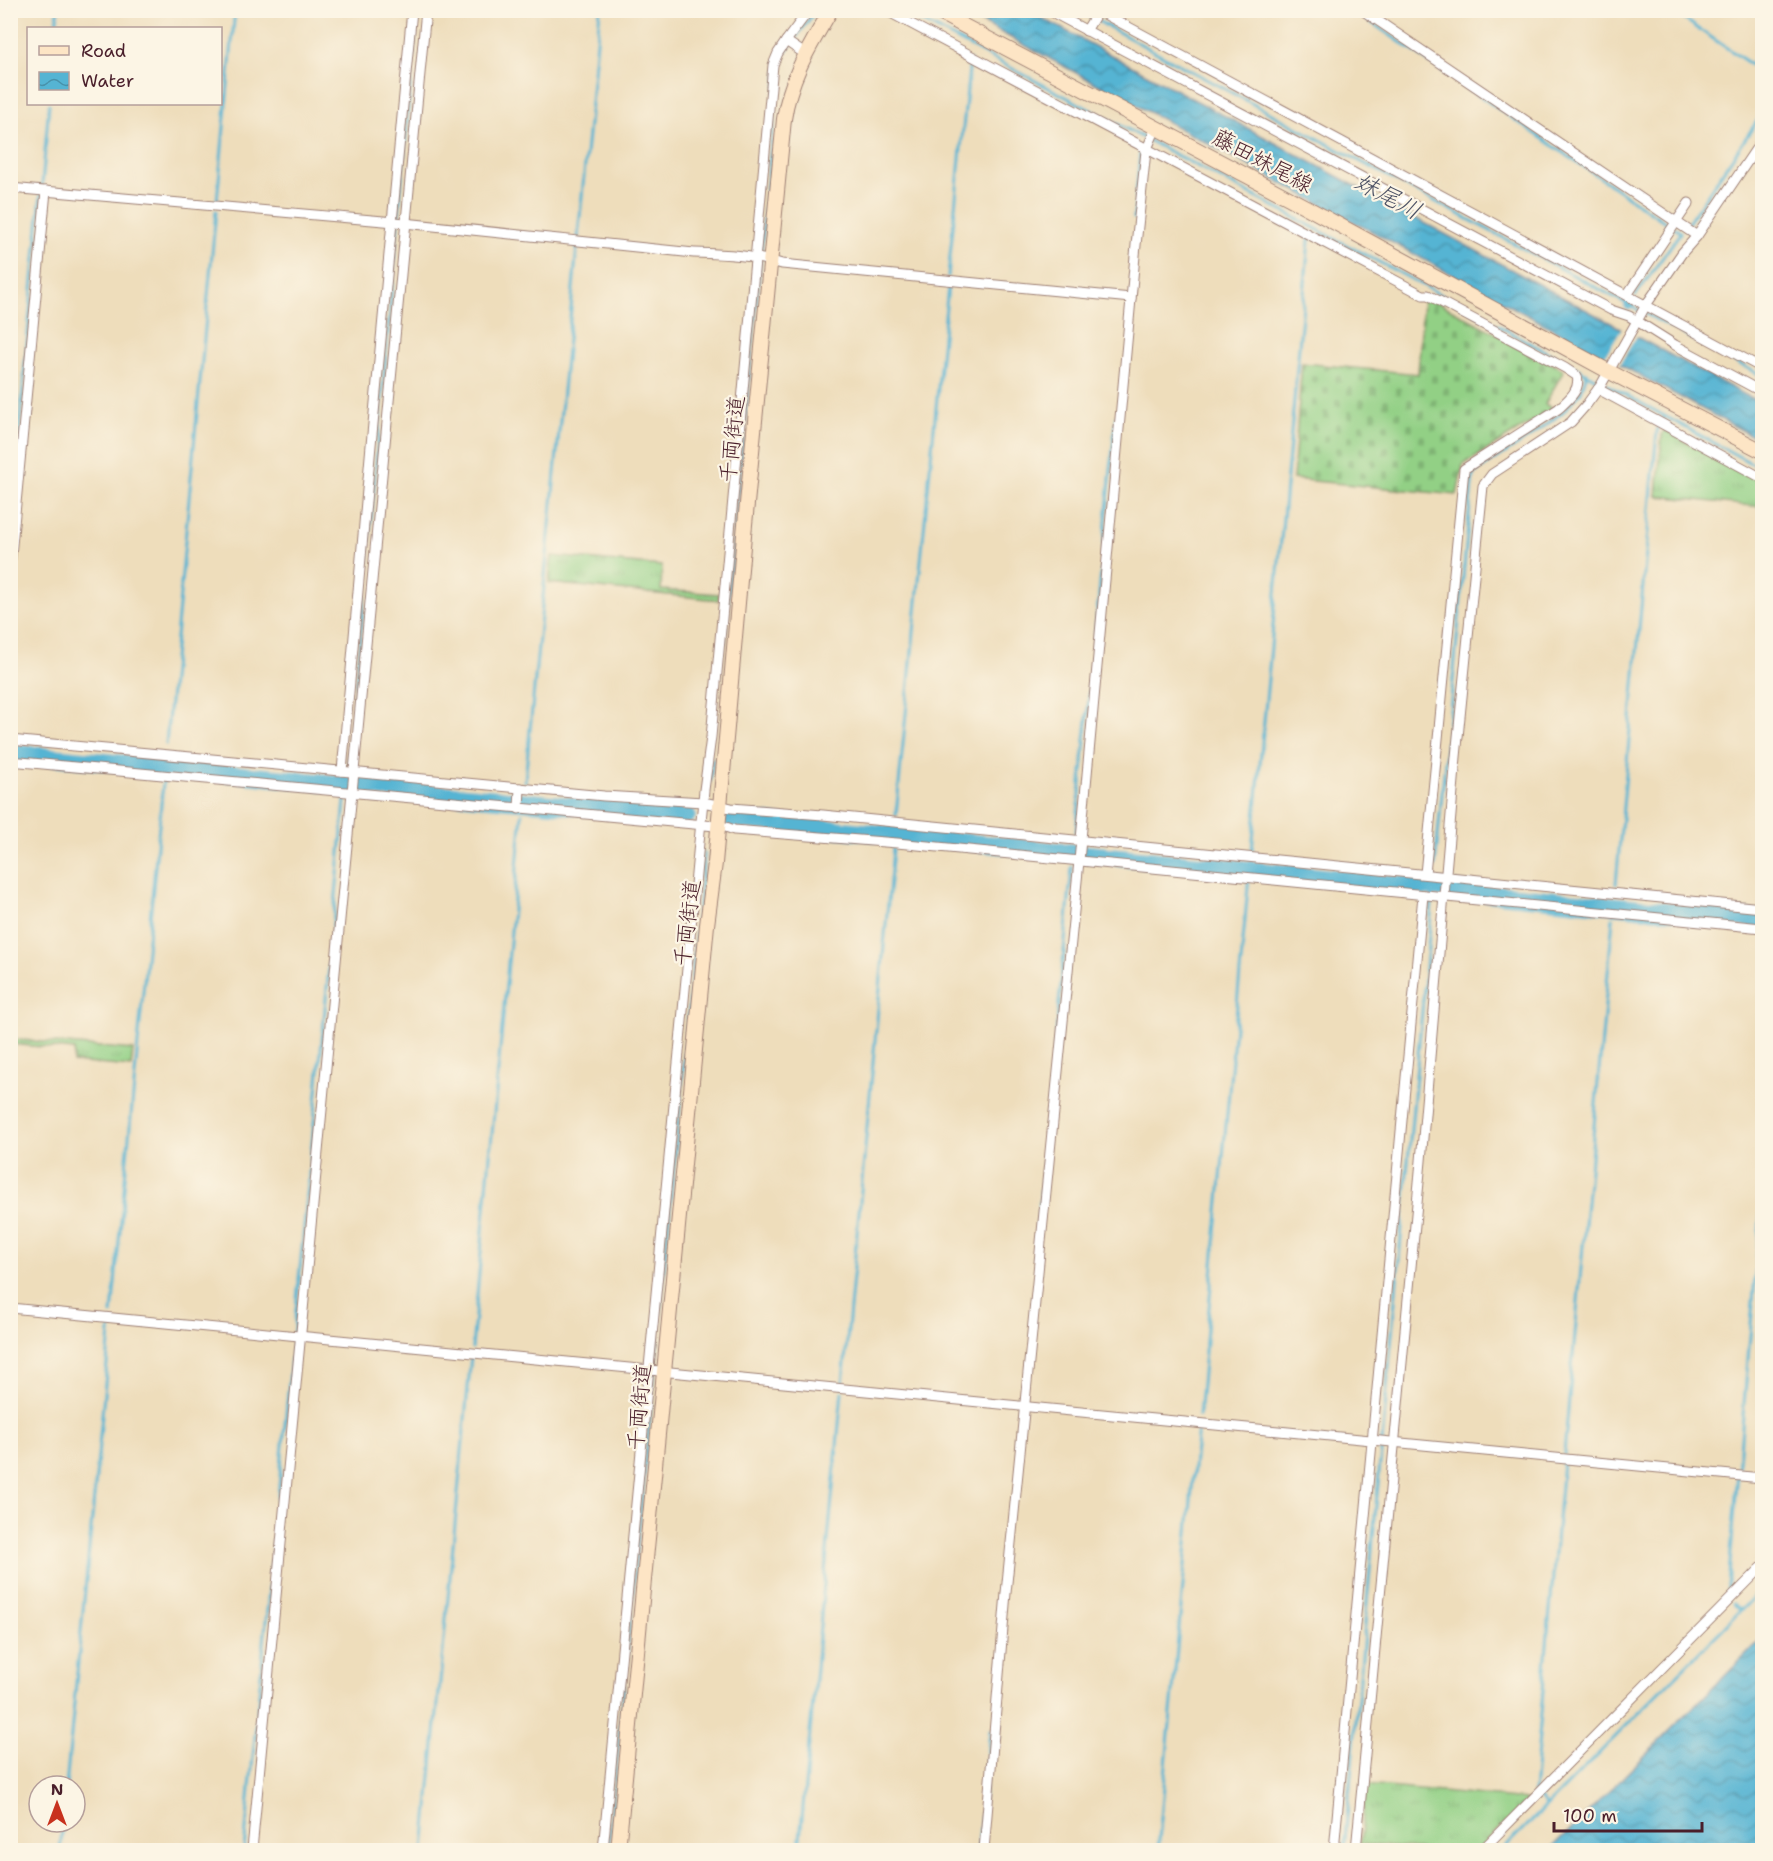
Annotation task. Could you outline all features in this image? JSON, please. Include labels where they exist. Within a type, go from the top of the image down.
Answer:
[{"type":"street","points":[[252,1851],[296,1335],[349,791],[354,774],[399,223],[412,10]]},
{"type":"street","points":[[342,771],[371,445],[426,10]]},
{"type":"street","points":[[603,1851],[656,1369],[703,802],[762,259],[773,65],[778,52],[793,46],[809,10]]},
{"type":"street","name":"千両街道","points":[[618,1851],[656,1369],[720,806],[762,259],[786,105],[793,80],[793,46],[831,10]]},
{"type":"street","points":[[885,10],[1150,140],[1311,236],[1423,295],[1428,295],[1577,376],[1579,382],[1570,398],[1548,424],[1487,479],[1484,486],[1461,602],[1425,874]]},
{"type":"street","name":"藤田妹尾線","points":[[934,10],[1150,140],[1315,212],[1605,378],[1762,451]]},
{"type":"street","points":[[1048,10],[1611,310],[1640,315],[1762,368]]},
{"type":"street","points":[[1362,10],[1682,228]]},
{"type":"street","points":[[1086,31],[1095,15],[1627,295],[1640,315],[1675,345],[1762,392]]},
{"type":"street","points":[[984,1851],[1131,298],[1150,140]]},
{"type":"street","points":[[1627,295],[1682,228],[1762,140]]},
{"type":"street","points":[[10,188],[399,223],[1131,298]]},
{"type":"street","points":[[10,566],[46,191]]},
{"type":"street","points":[[1334,1851],[1383,1440],[1436,896],[1446,878],[1461,602],[1464,469],[1548,424],[1577,416],[1605,378],[1640,315],[1682,253],[1682,228],[1689,203]]},
{"type":"street","points":[[1605,378],[1660,423],[1762,478]]},
{"type":"street","points":[[10,740],[171,758],[342,771],[519,800],[734,830],[898,842],[1079,860],[1257,872],[1425,874],[1621,896],[1762,908]]},
{"type":"street","points":[[167,775],[171,758]]},
{"type":"street","points":[[10,761],[349,791],[519,800],[703,802],[720,806],[1080,844],[1257,872],[1436,896],[1619,912],[1762,928]]},
{"type":"street","points":[[898,842],[900,826]]},
{"type":"street","points":[[1356,1851],[1383,1440],[1436,896]]},
{"type":"street","points":[[1619,912],[1621,896]]},
{"type":"street","points":[[10,1308],[1762,1478]]},
{"type":"street","points":[[1482,1851],[1762,1567]]},
{"type":"green space","points":[[1428,297],[1564,370],[1545,404],[1553,409],[1463,465],[1457,495],[1293,479],[1302,363],[1418,374],[1423,301]]},
{"type":"green space","points":[[1664,430],[1762,482],[1762,507],[1657,496]]},
{"type":"green space","points":[[552,556],[662,566],[661,590],[719,594],[718,600],[549,583]]},
{"type":"green space","points":[[11,1039],[133,1050],[131,1067],[73,1062],[74,1050],[11,1044]]},
{"type":"green space","points":[[1366,1785],[1528,1800],[1477,1850],[1426,1850],[1360,1844]]},
{"type":"water","name":"妹尾川","points":[[961,11],[1029,11],[1762,404],[1762,441]]},
{"type":"water","points":[[1762,1639],[1762,1850],[1550,1850]]},
{"type":"pier","points":[[1623,326],[1638,334],[1618,367],[1603,359]]},
{"type":"waterway","points":[[56,27],[58,10]]},
{"type":"waterway","points":[[217,201],[235,10]]},
{"type":"waterway","points":[[349,762],[417,10]]},
{"type":"waterway","points":[[578,237],[600,10]]},
{"type":"waterway","points":[[724,642],[778,71],[783,55],[816,10]]},
{"type":"waterway","points":[[899,10],[1451,300],[1762,469]]},
{"type":"waterway","points":[[1077,10],[1762,376]]},
{"type":"waterway","points":[[1353,10],[1680,232]]},
{"type":"waterway","points":[[1671,10],[1762,72]]},
{"type":"waterway","points":[[948,276],[970,60]]},
{"type":"waterway","points":[[42,186],[49,105]]},
{"type":"waterway","points":[[1686,226],[1762,114]]},
{"type":"waterway","points":[[1134,218],[1140,154]]},
{"type":"waterway","points":[[16,461],[41,194]]},
{"type":"waterway","points":[[166,744],[216,211]]},
{"type":"waterway","points":[[1636,295],[1680,233]]},
{"type":"waterway","points":[[1252,850],[1311,236]]},
{"type":"waterway","points":[[525,781],[577,247]]},
{"type":"waterway","points":[[896,815],[948,286]]},
{"type":"waterway","points":[[1435,866],[1473,474],[1534,434],[1564,411],[1581,392],[1587,373]]},
{"type":"waterway","points":[[1616,884],[1657,431],[1664,416]]},
{"type":"waterway","points":[[1076,834],[1116,417]]},
{"type":"waterway","points":[[10,753],[687,815]]},
{"type":"waterway","points":[[710,781],[713,759]]},
{"type":"waterway","points":[[112,1314],[165,763]]},
{"type":"waterway","points":[[244,1850],[347,780]]},
{"type":"waterway","points":[[472,1348],[522,814]]},
{"type":"waterway","points":[[732,819],[1762,920]]},
{"type":"waterway","points":[[894,840],[895,830]]},
{"type":"waterway","points":[[1073,857],[1075,848]]},
{"type":"waterway","points":[[843,1383],[893,849]]},
{"type":"waterway","points":[[608,1850],[704,853]]},
{"type":"waterway","points":[[1199,1416],[1250,865]]},
{"type":"waterway","points":[[1035,1256],[1072,867]]},
{"type":"waterway","points":[[1344,1850],[1434,882]]},
{"type":"waterway","points":[[1613,910],[1614,901]]},
{"type":"waterway","points":[[1564,1454],[1613,918]]},
{"type":"waterway","points":[[1727,1598],[1762,1199]]},
{"type":"waterway","points":[[67,1774],[111,1322]]},
{"type":"waterway","points":[[424,1850],[471,1356]]},
{"type":"waterway","points":[[799,1850],[842,1392]]},
{"type":"waterway","points":[[1158,1850],[1198,1426]]},
{"type":"waterway","points":[[1534,1793],[1563,1462]]},
{"type":"waterway","points":[[1503,1850],[1762,1589]]},
{"type":"waterway","points":[[1733,1603],[1741,1611]]},
{"type":"waterway","points":[[978,1850],[990,1730]]},
{"type":"waterway","points":[[1539,1797],[1547,1806]]},
{"type":"waterway","points":[[60,1850],[62,1834]]}]
